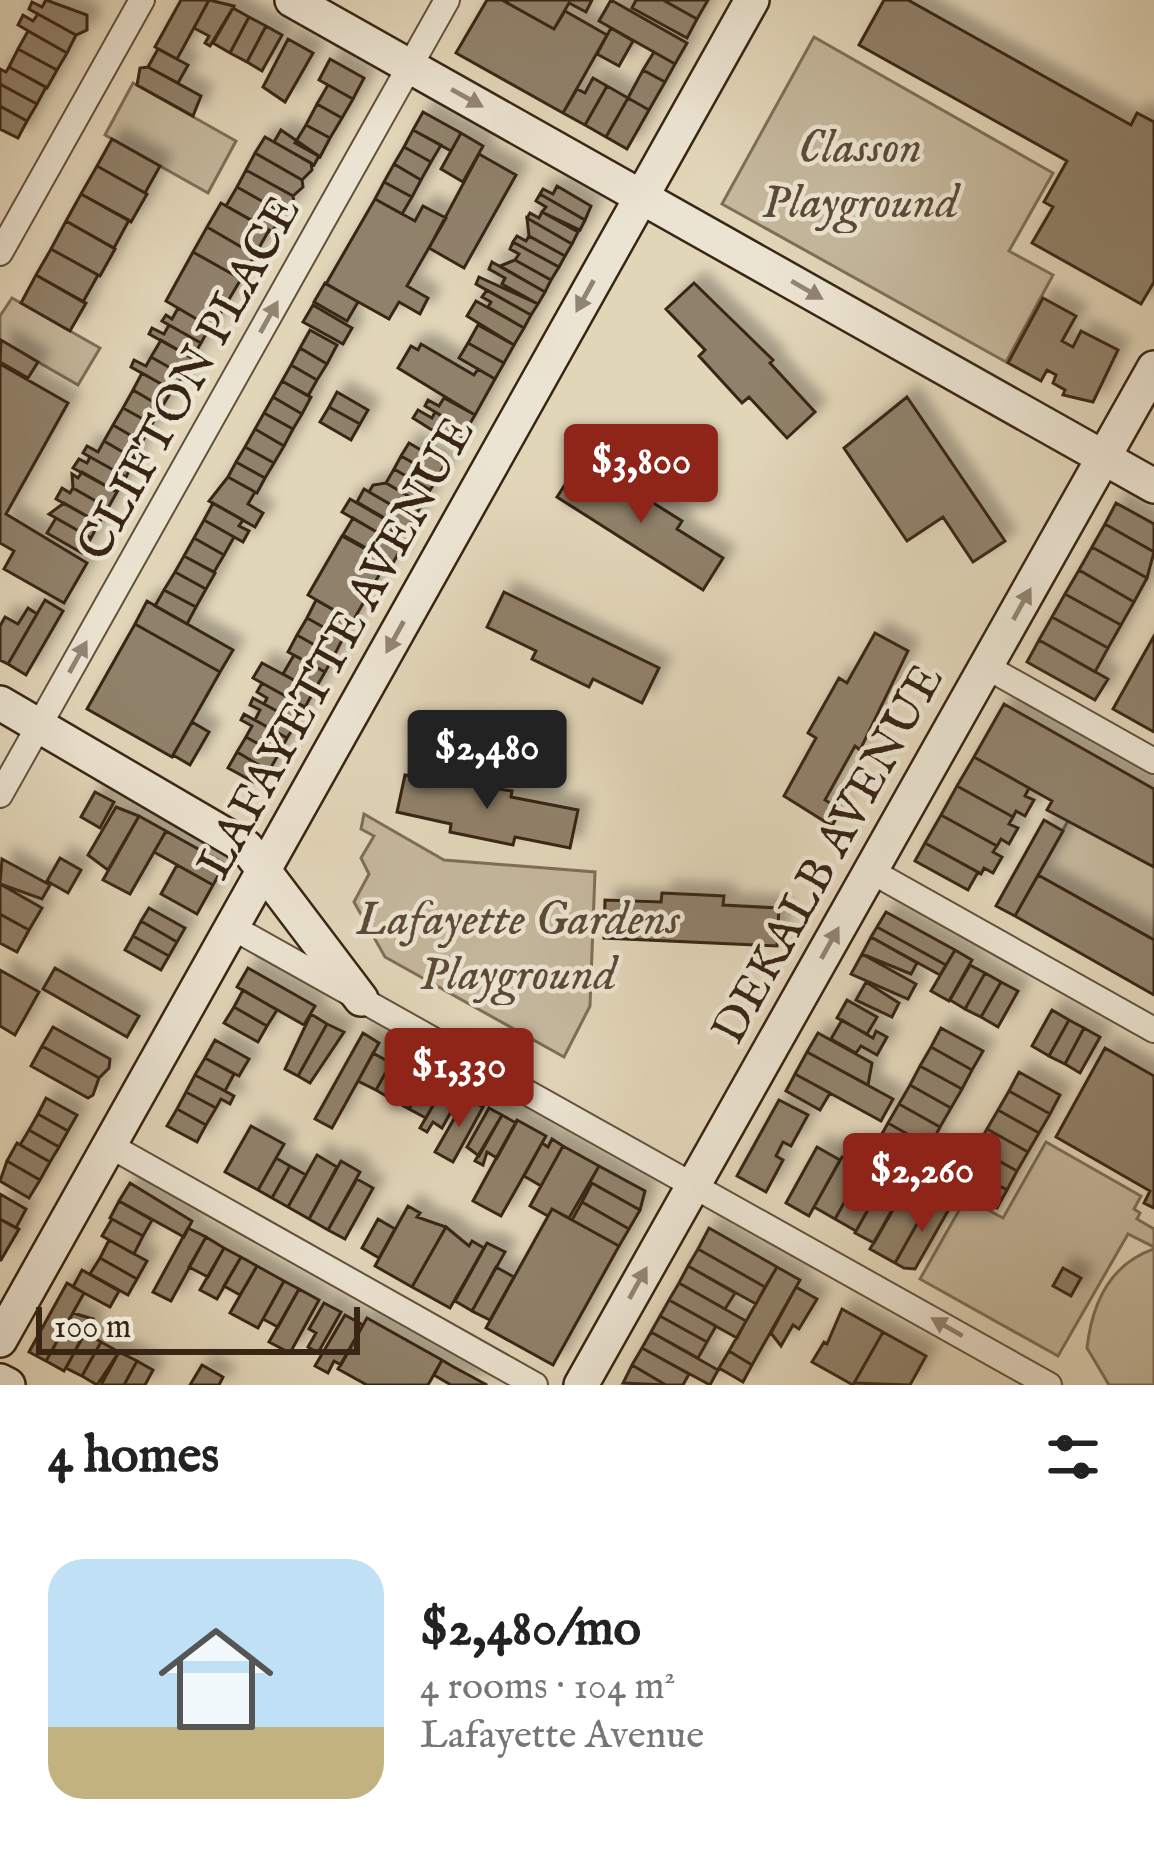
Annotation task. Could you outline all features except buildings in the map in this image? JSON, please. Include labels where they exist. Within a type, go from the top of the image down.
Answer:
[{"type":"main road","points":[[292,0],[1154,486]]},
{"type":"main road","name":"LAFAYETTE AVENUE","points":[[0,1340],[752,0]]},
{"type":"main road","name":"DEKALB AVENUE","points":[[581,1385],[1154,368]]},
{"type":"main road","points":[[0,703],[246,847],[361,999]]},
{"type":"street","points":[[0,254],[142,0]]},
{"type":"street","name":"CLIFTON PLACE","points":[[0,795],[447,0]]},
{"type":"street","points":[[986,667],[1154,761]]},
{"type":"street","points":[[872,871],[1154,1030]]},
{"type":"street","points":[[232,927],[1049,1385]]},
{"type":"street","points":[[109,1144],[536,1385]]},
{"type":"green space","name":"Classon Playground","points":[[814,37],[1053,173],[1009,251],[1053,275],[1006,362],[722,204]]},
{"type":"green space","points":[[133,83],[236,141],[208,193],[105,135]]},
{"type":"green space","points":[[12,298],[100,348],[78,385],[0,340],[0,316]]},
{"type":"green space","name":"Lafayette Gardens Playground","points":[[364,814],[444,860],[595,872],[590,1006],[564,1057],[385,957],[354,902],[369,874],[361,858],[374,836],[361,829]]},
{"type":"green space","points":[[1069,819],[1154,867],[1154,940],[1038,875]]},
{"type":"green space","points":[[1046,1142],[1141,1196],[1134,1209],[1140,1213],[1137,1219],[1154,1229],[1154,1247],[1128,1234],[1058,1356],[920,1279],[966,1198],[1003,1218]]},
{"type":"green space","points":[[1154,1249],[1154,1385],[1109,1385],[1087,1348],[1093,1316],[1115,1275]]}]
